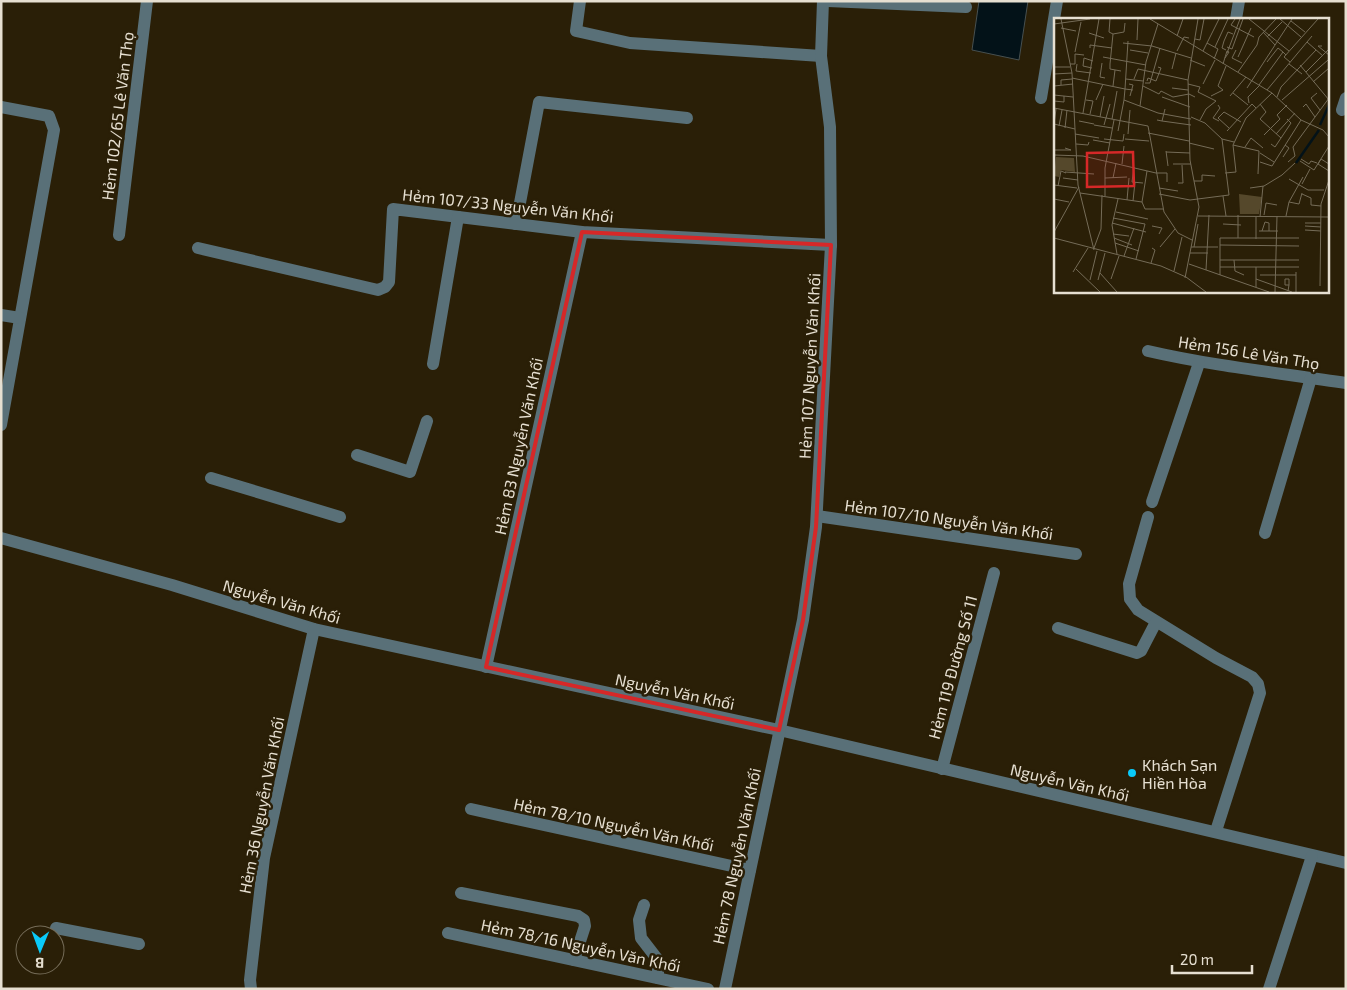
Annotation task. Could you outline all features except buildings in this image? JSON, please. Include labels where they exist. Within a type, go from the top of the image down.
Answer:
[{"type":"street","name":"Hẻm 102/65 Lê Văn Thọ","points":[[119,235],[147,1]]},
{"type":"street","points":[[580,1],[576,31],[630,43],[821,56]]},
{"type":"street","name":"Hẻm 107 Nguyễn Văn Khối","points":[[779,730],[803,620],[816,516],[831,245],[830,127],[821,56],[823,1]]},
{"type":"street","points":[[828,1],[966,7]]},
{"type":"street","points":[[1054,18],[1057,1]]},
{"type":"street","points":[[1236,18],[1239,1]]},
{"type":"street","points":[[1041,98],[1054,19]]},
{"type":"street","points":[[516,224],[539,102],[687,118]]},
{"type":"street","points":[[1,107],[50,116],[54,130],[1,424]]},
{"type":"street","name":"Hẻm 107/33 Nguyễn Văn Khối","points":[[198,248],[378,290],[385,288],[389,282],[393,209],[582,232],[831,245]]},
{"type":"street","points":[[433,364],[458,217]]},
{"type":"street","name":"Hẻm 83 Nguyễn Văn Khối","points":[[486,668],[582,232]]},
{"type":"street","points":[[1,315],[20,318]]},
{"type":"street","name":"Hẻm 156 Lê Văn Thọ","points":[[1148,351],[1199,363],[1346,383]]},
{"type":"street","points":[[1152,502],[1199,363]]},
{"type":"street","points":[[1265,533],[1311,378]]},
{"type":"street","points":[[357,455],[410,472],[427,422]]},
{"type":"street","points":[[211,478],[340,516]]},
{"type":"street","name":"Hẻm 107/10 Nguyễn Văn Khối","points":[[816,516],[1076,554]]},
{"type":"street","points":[[1148,517],[1129,584],[1130,599],[1138,610],[1156,622],[1252,677],[1258,684],[1260,693],[1216,831]]},
{"type":"street","name":"Nguyễn Văn Khối","points":[[1,538],[172,585],[314,630],[779,730],[1346,863]]},
{"type":"street","name":"Hẻm 119 Đường Số 11","points":[[942,769],[994,573]]},
{"type":"street","points":[[1058,628],[1137,653],[1141,651],[1156,622]]},
{"type":"street","name":"Hẻm 36 Nguyễn Văn Khối","points":[[251,989],[250,980],[264,858],[314,630]]},
{"type":"street","name":"Hẻm 78 Nguyễn Văn Khối","points":[[725,989],[779,730]]},
{"type":"street","name":"Hẻm 78/10 Nguyễn Văn Khối","points":[[471,809],[750,870]]},
{"type":"street","points":[[1269,989],[1312,856]]},
{"type":"street","points":[[461,893],[578,916],[584,920],[585,926],[574,960]]},
{"type":"street","points":[[644,905],[639,920],[642,938],[658,960],[658,978]]},
{"type":"street","points":[[65,930],[139,944]]},
{"type":"street","name":"Hẻm 78/16 Nguyễn Văn Khối","points":[[448,933],[708,989]]},
{"type":"highlighted area","points":[[582,232],[831,245],[816,527],[803,620],[779,730],[486,667]]},
{"type":"shaded area","points":[[979,1],[1028,1],[1019,60],[972,50]]},
{"type":"place","name":"Khách Sạn Hiền Hòa","points":[[1132,773]]}]
